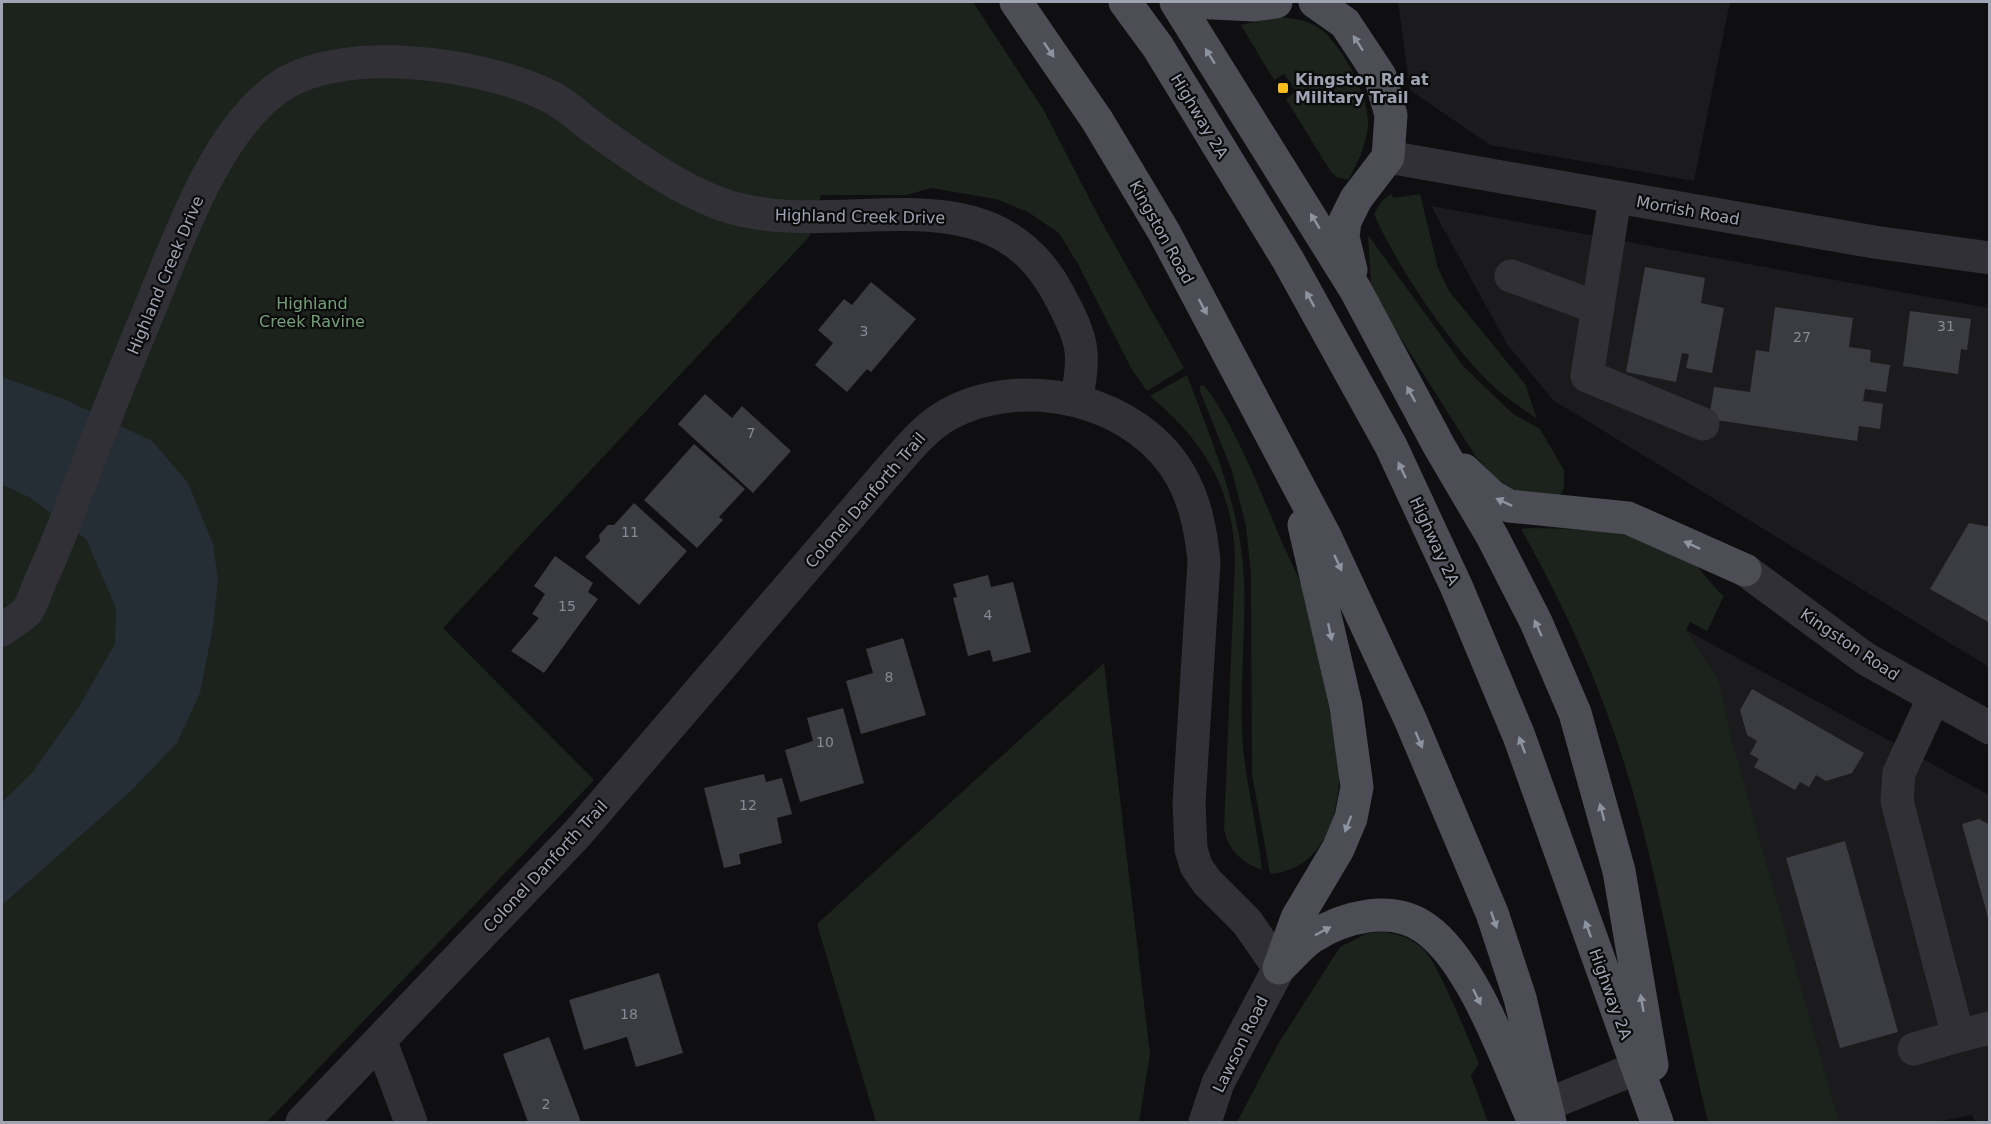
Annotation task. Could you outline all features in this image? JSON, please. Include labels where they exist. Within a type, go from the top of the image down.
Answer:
[{"type":"main road","name":"Kingston Road","points":[[1016,2],[1097,120],[1164,232],[1290,474]]},
{"type":"main road","name":"Highway 2A","points":[[1125,2],[1158,47],[1288,260],[1391,446],[1457,588],[1519,736],[1657,1122]]},
{"type":"main road","points":[[1176,2],[1355,289],[1439,446],[1492,537],[1536,622],[1575,713],[1619,871],[1662,1122]]},
{"type":"main road","points":[[1192,2],[1254,5],[1276,2]]},
{"type":"main road","points":[[1315,2],[1345,23],[1380,76],[1391,115],[1388,157],[1356,199],[1345,221],[1343,237],[1355,289]]},
{"type":"main road","points":[[1439,446],[1493,497],[1509,506],[1628,518],[1745,570]]},
{"type":"main road","points":[[1279,968],[1297,918],[1338,849],[1352,818],[1357,787],[1346,706],[1324,603],[1290,474]]},
{"type":"main road","points":[[1290,474],[1325,536],[1406,709],[1492,914],[1520,998],[1543,1117]]},
{"type":"main road","points":[[1279,968],[1311,938],[1338,923],[1373,914],[1404,918],[1424,927],[1445,945],[1475,992],[1543,1117]]},
{"type":"street","name":"Highland Creek Drive","points":[[2,630],[27,610],[56,546],[111,401],[188,215],[222,152],[256,108],[275,90],[297,76],[344,65],[388,60],[473,70],[514,82],[553,98],[643,164],[715,202],[740,210],[821,219],[926,214],[984,225],[1010,237],[1034,256],[1049,276],[1070,315],[1080,343],[1084,366],[1076,400]]},
{"type":"street","name":"Morrish Road","points":[[1388,157],[1874,242],[1989,258]]},
{"type":"street","points":[[1615,198],[1587,376],[1702,424]]},
{"type":"street","points":[[1511,276],[1598,308]]},
{"type":"street","name":"Colonel Danforth Trail","points":[[302,1122],[381,1042],[577,834],[878,483],[930,427],[970,405],[1005,396],[1052,395],[1076,400],[1124,421],[1166,455],[1181,476],[1192,499],[1200,525],[1204,561],[1189,803],[1191,849],[1196,866],[1207,882],[1247,922],[1279,968]]},
{"type":"street","name":"Kingston Road","points":[[1745,570],[1866,659],[1989,728]]},
{"type":"street","points":[[1934,698],[1899,773],[1896,801],[1958,1036]]},
{"type":"street","name":"Lawson Road","points":[[1205,1122],[1218,1083],[1279,968]]},
{"type":"street","points":[[1914,1049],[1989,1028]]},
{"type":"street","points":[[381,1042],[411,1122]]},
{"type":"street","points":[[1543,1117],[1637,1068]]},
{"type":"shaded area","points":[[1398,2],[1730,2],[1694,181],[1490,145],[1410,90]]},
{"type":"shaded area","points":[[1431,206],[1989,308],[1989,667],[1553,400],[1507,344]]},
{"type":"shaded area","points":[[2,377],[64,399],[152,441],[188,483],[213,544],[218,581],[213,627],[200,693],[177,743],[131,791],[2,905],[2,802],[33,772],[80,705],[115,644],[116,608],[86,539],[29,497],[2,485]]},
{"type":"shaded area","points":[[1686,630],[1989,795],[1989,1122],[1975,1122],[1972,1115],[1935,1122],[1839,1122],[1733,744],[1719,681]]},
{"type":"green space","name":"Highland Creek Ravine","points":[[2,2],[973,2],[1043,109],[1100,219],[1184,368],[1147,391],[1131,368],[1078,264],[1059,233],[1028,212],[996,199],[931,188],[907,195],[821,195],[809,237],[443,628],[594,780],[267,1122],[2,1122]]},
{"type":"green space","points":[[1276,17],[1307,22],[1325,33],[1344,56],[1359,85],[1368,125],[1361,154],[1348,180],[1337,177],[1331,172],[1286,99],[1296,91],[1284,74],[1274,80],[1241,25]]},
{"type":"green space","points":[[1391,194],[1394,198],[1420,194],[1438,268],[1449,291],[1525,384],[1537,419],[1505,396],[1483,376],[1447,333],[1412,284],[1374,214],[1381,202]]},
{"type":"green space","points":[[1368,235],[1464,367],[1513,414],[1540,429],[1564,470],[1564,488],[1559,497],[1521,492],[1512,488],[1495,477],[1476,457],[1376,299],[1371,283]]},
{"type":"green space","points":[[1187,375],[1224,476],[1242,553],[1244,599],[1242,731],[1245,766],[1262,870],[1237,855],[1229,844],[1224,829],[1235,561],[1229,512],[1222,489],[1200,449],[1186,431],[1150,396]]},
{"type":"green space","points":[[1204,385],[1226,419],[1246,457],[1305,594],[1314,628],[1338,751],[1336,807],[1324,839],[1303,863],[1288,870],[1270,874],[1252,774],[1251,574],[1246,526],[1232,471],[1200,391],[1200,386]]},
{"type":"green space","points":[[1521,529],[1614,532],[1655,541],[1689,559],[1724,596],[1707,631],[1690,622],[1686,630],[1719,681],[1733,744],[1839,1122],[1708,1122],[1632,787],[1592,673],[1559,600]]},
{"type":"green space","points":[[1104,663],[1150,1054],[1139,1122],[876,1122],[817,924]]},
{"type":"green space","points":[[1385,932],[1415,942],[1430,957],[1479,1063],[1471,1076],[1488,1122],[1237,1122],[1278,1044],[1340,947],[1368,933]]},
{"type":"building","points":[[1645,267],[1705,278],[1701,303],[1724,308],[1712,373],[1686,368],[1689,354],[1682,353],[1676,382],[1626,372]]},
{"type":"building","points":[[871,282],[916,319],[871,372],[867,369],[847,392],[815,365],[833,343],[818,330],[844,299],[852,305]]},
{"type":"building","points":[[1775,307],[1853,318],[1849,347],[1871,350],[1870,362],[1890,365],[1886,392],[1865,389],[1863,401],[1883,404],[1880,429],[1859,426],[1857,441],[1709,419],[1714,387],[1750,392],[1756,350],[1769,352]]},
{"type":"building","points":[[1910,311],[1971,319],[1967,350],[1961,349],[1958,374],[1903,366]]},
{"type":"building","points":[[705,394],[732,418],[742,406],[791,451],[753,493],[678,424]]},
{"type":"building","points":[[694,444],[745,489],[719,517],[723,520],[697,548],[644,500]]},
{"type":"building","points":[[634,503],[687,551],[639,605],[585,557],[600,541],[599,535],[608,525],[614,525]]},
{"type":"building","points":[[1969,523],[1990,527],[1990,623],[1930,589]]},
{"type":"building","points":[[555,556],[593,583],[588,592],[598,599],[544,673],[511,651],[539,618],[532,614],[545,594],[534,586]]},
{"type":"building","points":[[988,575],[991,587],[1013,582],[1031,652],[993,662],[990,650],[968,656],[953,598],[957,597],[953,584]]},
{"type":"building","points":[[903,638],[926,715],[861,734],[846,681],[873,673],[866,649]]},
{"type":"building","points":[[1752,689],[1864,753],[1852,773],[1826,781],[1816,775],[1809,787],[1800,782],[1795,790],[1754,767],[1759,759],[1750,754],[1757,741],[1747,735],[1740,710]]},
{"type":"building","points":[[843,708],[864,783],[800,802],[785,750],[813,741],[807,718]]},
{"type":"building","points":[[764,774],[766,782],[782,778],[792,814],[777,818],[782,843],[739,854],[741,864],[724,868],[704,788]]},
{"type":"building","points":[[1979,819],[1990,825],[1989,921],[1962,824]]},
{"type":"building","points":[[1845,841],[1898,1032],[1840,1048],[1786,858]]},
{"type":"building","points":[[659,973],[683,1053],[636,1067],[627,1037],[584,1050],[569,1000]]},
{"type":"building","points":[[549,1037],[581,1122],[528,1122],[503,1054]]},
{"type":"place","name":"Kingston Rd at Military Trail","points":[[1283,88]]}]
